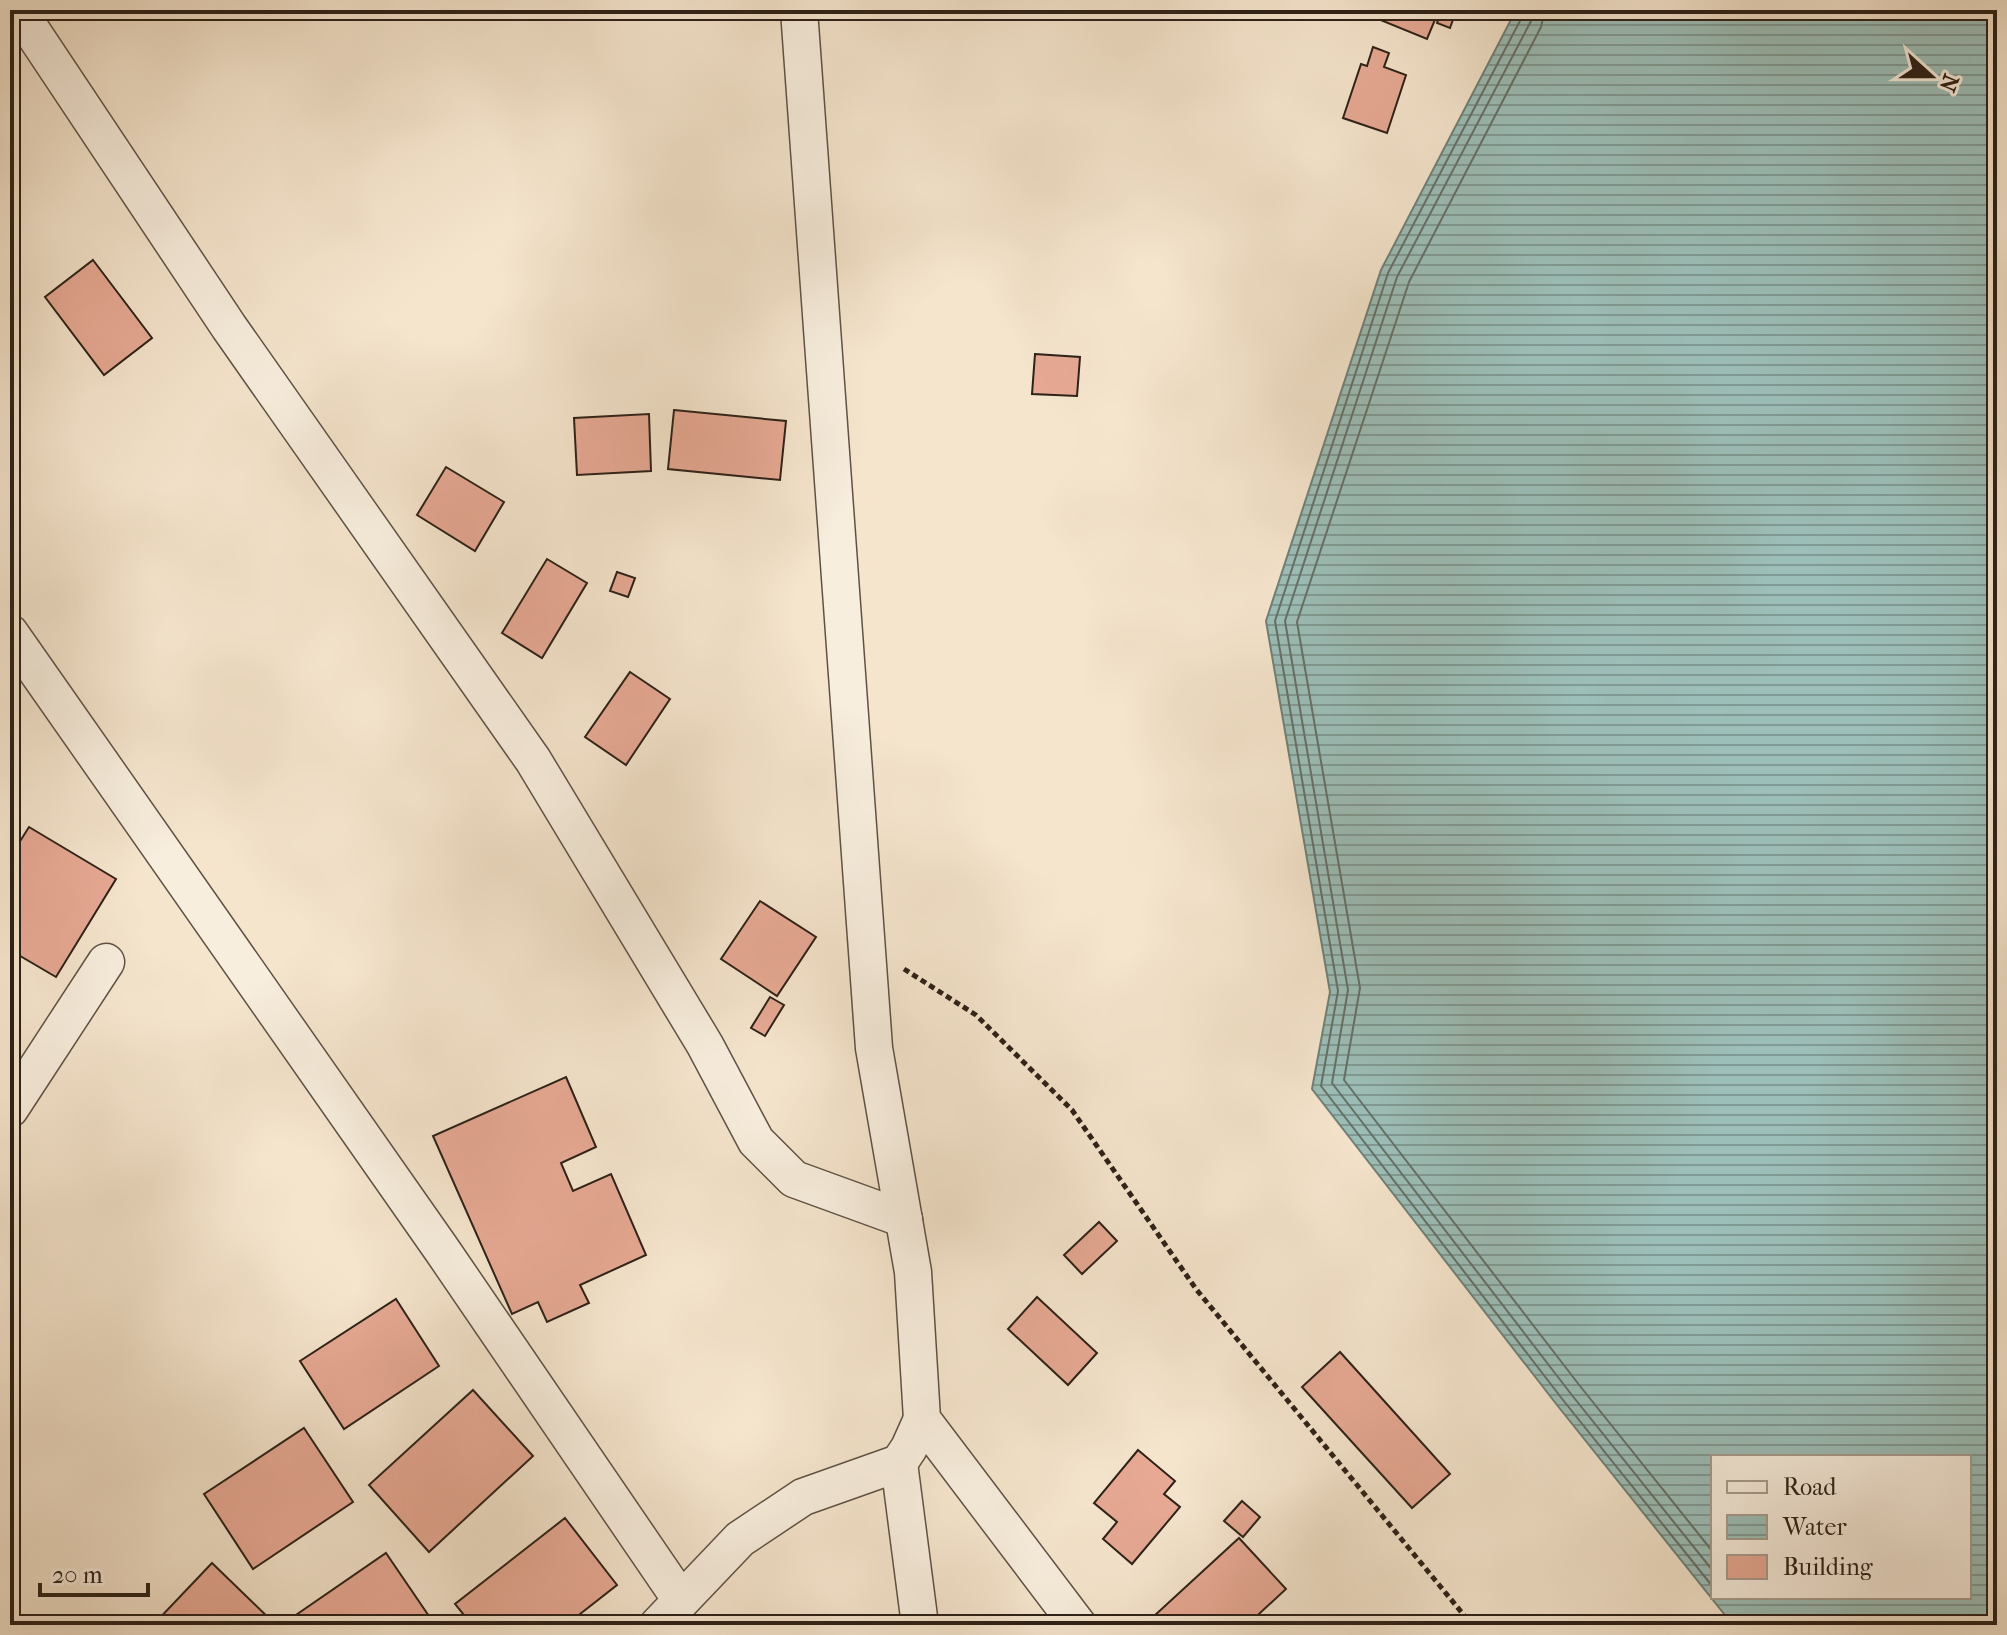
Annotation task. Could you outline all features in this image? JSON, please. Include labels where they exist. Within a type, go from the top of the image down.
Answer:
[{"type":"street","points":[[18,10],[229,327],[533,760],[705,1045],[756,1141],[794,1179],[904,1219]]},
{"type":"street","points":[[10,633],[442,1250],[669,1613],[740,1539],[803,1497],[899,1463],[922,1419],[913,1272],[874,1048],[799,10]]},
{"type":"street","points":[[10,1109],[106,962]]},
{"type":"street","points":[[922,1419],[1078,1625]]},
{"type":"street","points":[[899,1463],[920,1625]]},
{"type":"path","points":[[866,944],[976,1015],[1072,1110],[1196,1289],[1472,1625]]},
{"type":"water","points":[[1516,10],[1997,10],[1997,1625],[1733,1625],[1712,1599],[1971,1599],[1971,1455],[1711,1455],[1711,1598],[1312,1089],[1330,992],[1266,621],[1381,270]]},
{"type":"building","points":[[1381,10],[1439,10],[1427,39],[1378,19]]},
{"type":"building","points":[[1442,10],[1456,11],[1450,28],[1437,23]]},
{"type":"building","points":[[1373,47],[1389,53],[1384,67],[1406,75],[1387,133],[1343,118],[1361,64],[1367,66]]},
{"type":"building","points":[[93,260],[152,338],[104,375],[45,297]]},
{"type":"building","points":[[1035,354],[1080,357],[1077,396],[1032,394]]},
{"type":"building","points":[[674,410],[786,421],[780,480],[668,469]]},
{"type":"building","points":[[649,414],[651,471],[577,475],[574,418]]},
{"type":"building","points":[[446,467],[504,502],[475,551],[417,515]]},
{"type":"building","points":[[547,559],[587,583],[542,658],[502,633]]},
{"type":"building","points":[[617,572],[635,578],[628,597],[610,591]]},
{"type":"building","points":[[630,672],[670,699],[626,765],[585,737]]},
{"type":"building","points":[[29,827],[116,879],[56,977],[10,950],[10,853]]},
{"type":"building","points":[[760,901],[816,937],[777,996],[721,959]]},
{"type":"building","points":[[770,997],[784,1005],[765,1036],[751,1028]]},
{"type":"building","points":[[566,1077],[596,1147],[561,1163],[573,1191],[611,1174],[646,1255],[580,1285],[589,1303],[547,1322],[538,1302],[512,1314],[433,1136]]},
{"type":"building","points":[[1099,1222],[1117,1241],[1082,1274],[1064,1255]]},
{"type":"building","points":[[1037,1297],[1097,1353],[1068,1385],[1008,1329]]},
{"type":"building","points":[[396,1299],[439,1366],[344,1429],[300,1361]]},
{"type":"building","points":[[1340,1352],[1450,1474],[1412,1508],[1302,1387]]},
{"type":"building","points":[[473,1390],[533,1456],[429,1552],[369,1485]]},
{"type":"building","points":[[304,1428],[353,1502],[253,1569],[204,1494]]},
{"type":"building","points":[[1138,1450],[1175,1481],[1164,1494],[1180,1507],[1132,1564],[1103,1539],[1117,1522],[1094,1503]]},
{"type":"building","points":[[1242,1501],[1260,1517],[1243,1537],[1224,1521]]},
{"type":"building","points":[[565,1518],[617,1585],[566,1625],[472,1625],[455,1604]]},
{"type":"building","points":[[1239,1538],[1286,1589],[1247,1625],[1162,1625],[1154,1616]]},
{"type":"building","points":[[386,1553],[433,1622],[429,1625],[298,1625],[293,1617]]},
{"type":"building","points":[[212,1563],[276,1625],[153,1625]]}]
